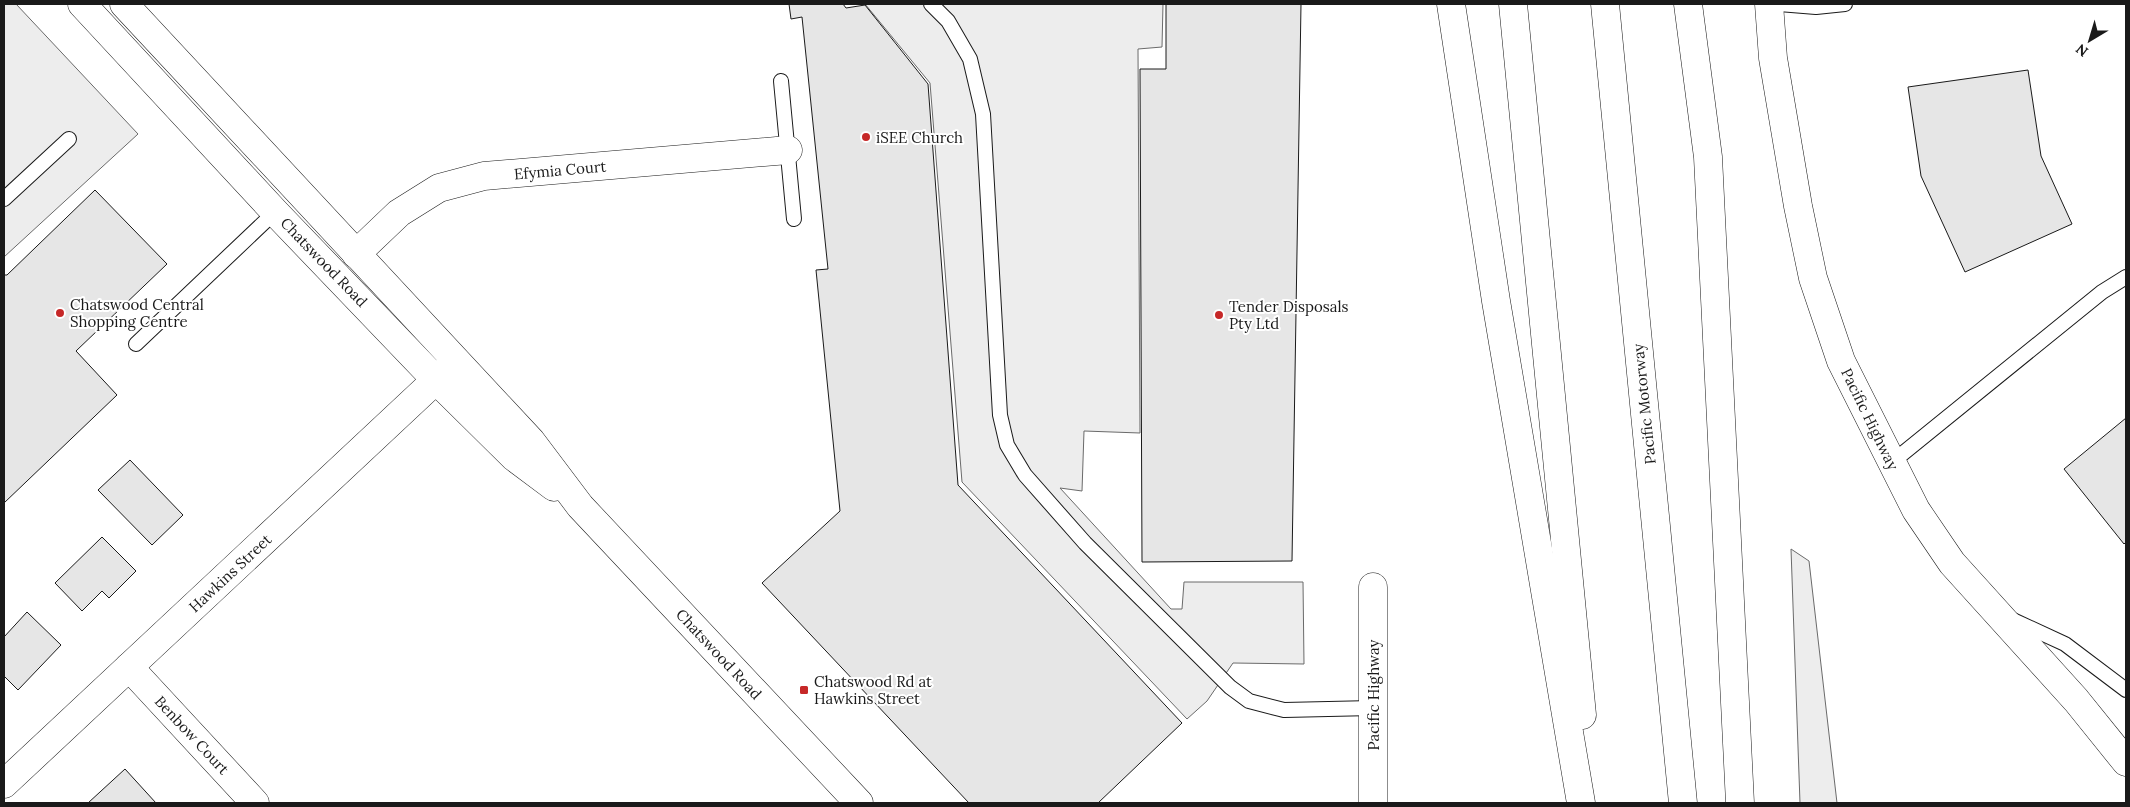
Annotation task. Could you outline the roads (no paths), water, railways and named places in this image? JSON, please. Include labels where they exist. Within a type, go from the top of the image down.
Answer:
[{"type":"main road","name":"Chatswood Road","points":[[82,4],[276,212],[447,371]]},
{"type":"main road","name":"Chatswood Road","points":[[124,4],[356,254],[514,457],[580,506],[859,803]]},
{"type":"main road","points":[[1450,4],[1496,301],[1581,803]]},
{"type":"main road","points":[[1513,4],[1591,803]]},
{"type":"main road","name":"Pacific Motorway","points":[[1605,4],[1683,803]]},
{"type":"main road","points":[[1688,4],[1708,157],[1740,803]]},
{"type":"main road","name":"Pacific Highway","points":[[1769,4],[1776,77],[1798,206],[1813,278],[1841,361],[1891,464],[1916,510],[1952,563],[2001,614],[2076,700],[2126,762]]},
{"type":"main road","name":"Efymia Court","points":[[356,254],[399,213],[439,188],[484,176],[788,150]]},
{"type":"main road","name":"Hawkins Street","points":[[4,784],[447,371]]},
{"type":"main road","name":"Pacific Highway","points":[[1373,803],[1374,587]]},
{"type":"main road","name":"Benbow Court","points":[[128,667],[254,803]]},
{"type":"lane","points":[[931,4],[948,21],[970,59],[983,114],[1000,415],[1007,446],[1025,475],[1106,564],[1230,686],[1249,701],[1284,710],[1373,708]]},
{"type":"lane","points":[[1779,4],[1816,7],[1845,4]]},
{"type":"lane","points":[[781,81],[794,219]]},
{"type":"lane","points":[[4,199],[69,139]]},
{"type":"lane","points":[[136,344],[276,212]]},
{"type":"lane","points":[[1891,464],[2102,292],[2126,278]]},
{"type":"lane","points":[[2001,614],[2065,644],[2126,690]]},
{"type":"place","name":"iSEE Church","points":[[866,137]]},
{"type":"place","name":"Chatswood Central Shopping Centre","points":[[60,313]]},
{"type":"place","name":"Tender Disposals Pty Ltd","points":[[1219,315]]},
{"type":"place","name":"Chatswood Rd at Hawkins Street","points":[[804,690]]}]
